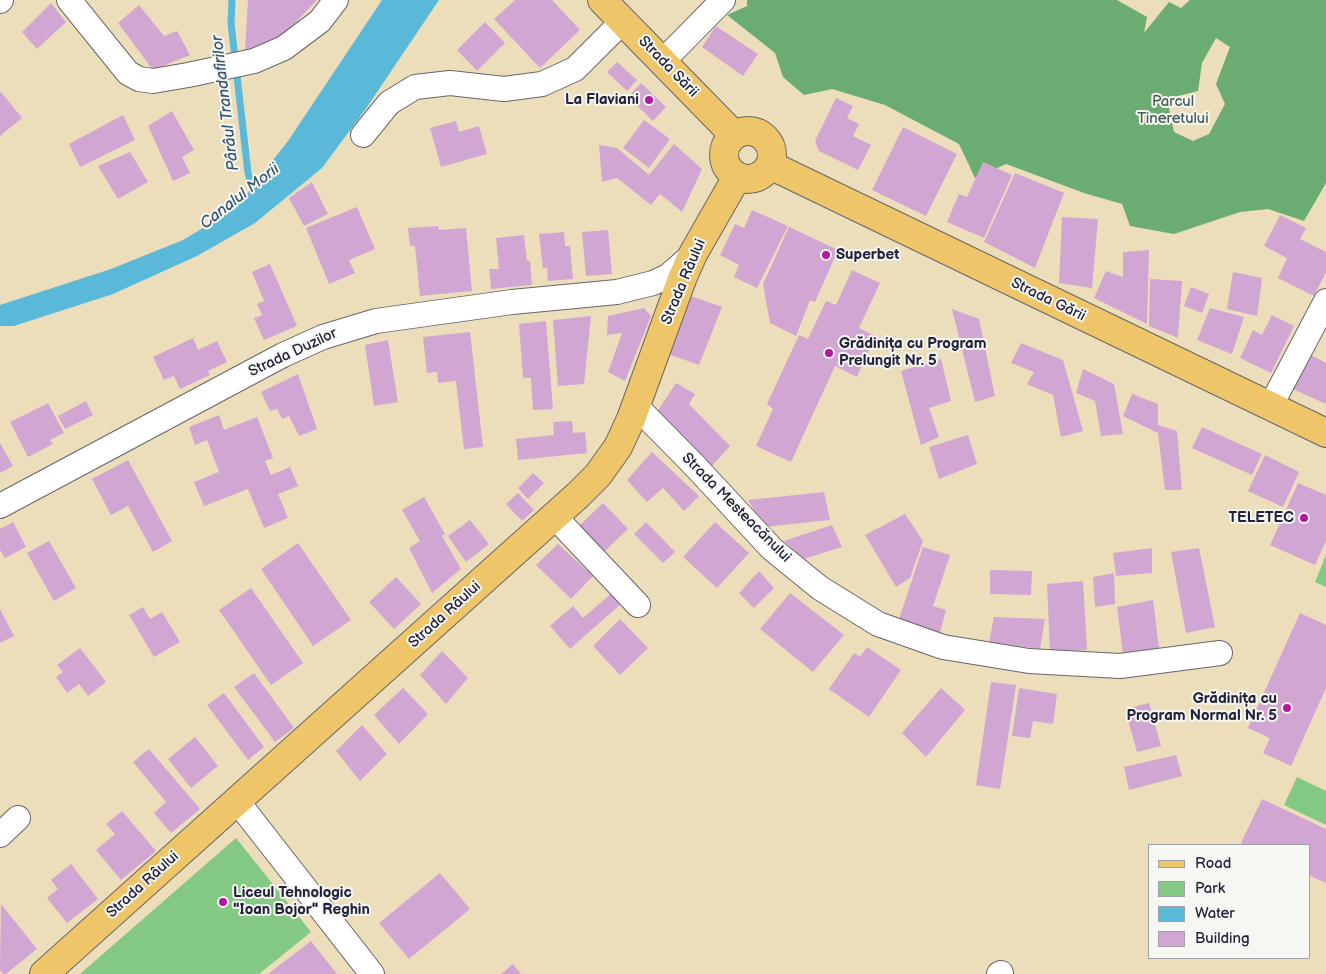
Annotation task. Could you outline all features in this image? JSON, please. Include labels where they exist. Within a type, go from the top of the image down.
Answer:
[{"type":"main road","name":"Strada Sării","points":[[602,0],[734,135]]},
{"type":"main road","points":[[748,130],[762,134],[772,148],[770,165],[757,178],[745,179],[737,177],[725,165],[724,148],[734,135],[748,130]]},
{"type":"main road","name":"Strada Gării","points":[[770,165],[1326,433]]},
{"type":"main road","name":"Strada Râului","points":[[44,974],[598,476],[618,447],[636,406],[682,279],[693,254],[737,177]]},
{"type":"street","points":[[69,0],[128,73],[139,79],[154,81],[188,76],[254,61],[284,48],[320,21],[336,0]]},
{"type":"street","points":[[662,62],[725,1]]},
{"type":"street","points":[[363,135],[389,103],[416,87],[450,83],[504,89],[542,84],[575,69],[623,21]]},
{"type":"street","name":"Strada Duzilor","points":[[0,506],[283,355],[323,337],[376,321],[512,302],[617,292],[653,283],[668,276],[693,254]]},
{"type":"street","points":[[1270,407],[1326,300]]},
{"type":"street","name":"Strada Mesteacănului","points":[[636,406],[772,549],[820,588],[878,624],[943,647],[1029,661],[1120,666],[1220,653]]},
{"type":"street","points":[[554,516],[638,606]]},
{"type":"street","points":[[237,801],[372,974]]},
{"type":"street","points":[[0,835],[18,818]]},
{"type":"green space","name":"Parcul Tineretului","points":[[747,0],[1117,0],[1147,17],[1144,33],[1169,2],[1181,8],[1190,0],[1326,0],[1326,183],[1304,221],[1268,209],[1240,212],[1174,234],[1130,226],[1122,204],[1084,193],[1006,164],[975,178],[959,144],[885,105],[832,89],[804,95],[783,77],[775,53],[727,15],[747,6]],"holes":[[[1216,38],[1230,47],[1216,84],[1225,104],[1209,134],[1193,141],[1174,132],[1168,104],[1174,97],[1198,91],[1202,63]]]},
{"type":"green space","points":[[1326,555],[1326,587],[1315,582]]},
{"type":"green space","points":[[1297,777],[1326,791],[1326,825],[1284,805]]},
{"type":"green space","name":"Liceul Tehnologic \"Ioan Bojor\" Reghin","points":[[236,838],[311,932],[259,974],[80,974]]},
{"type":"water","points":[[382,0],[439,0],[365,110],[322,168],[255,223],[197,256],[113,294],[14,326],[0,326],[0,305],[111,269],[183,240],[235,209],[288,141]]},
{"type":"building","points":[[248,0],[317,0],[278,41],[245,52]]},
{"type":"building","points":[[515,0],[552,0],[580,30],[540,68],[494,19]]},
{"type":"building","points":[[51,3],[66,22],[37,49],[22,32]]},
{"type":"building","points":[[139,5],[164,36],[177,31],[190,55],[153,70],[118,23]]},
{"type":"building","points":[[485,22],[505,43],[477,71],[457,50]]},
{"type":"building","points":[[716,26],[758,54],[743,76],[702,47]]},
{"type":"building","points":[[617,62],[637,80],[627,91],[607,72]]},
{"type":"building","points":[[641,83],[666,107],[653,121],[628,97]]},
{"type":"building","points":[[0,93],[22,118],[0,136]]},
{"type":"building","points":[[836,98],[853,106],[847,118],[859,124],[853,136],[871,145],[858,170],[819,151],[815,141]]},
{"type":"building","points":[[172,111],[194,150],[182,157],[190,173],[173,181],[148,126]]},
{"type":"building","points":[[123,115],[135,140],[80,167],[69,144]]},
{"type":"building","points":[[644,120],[670,139],[649,168],[623,148]]},
{"type":"building","points":[[456,121],[459,132],[479,126],[487,154],[441,167],[430,128]]},
{"type":"building","points":[[903,127],[957,154],[926,216],[872,190]]},
{"type":"building","points":[[674,144],[702,169],[682,212],[660,194],[651,205],[617,178],[602,182],[599,145],[617,148],[649,175]]},
{"type":"building","points":[[130,152],[148,182],[118,199],[98,166]]},
{"type":"building","points":[[983,162],[1012,175],[984,238],[947,222],[959,194],[967,197]]},
{"type":"building","points":[[1015,173],[1064,193],[1035,268],[984,242]]},
{"type":"building","points":[[312,182],[328,214],[304,226],[289,198]]},
{"type":"building","points":[[357,207],[375,249],[349,260],[355,273],[329,284],[306,228]]},
{"type":"building","points":[[752,210],[788,226],[757,288],[734,277],[739,265],[720,255],[735,224],[744,228]]},
{"type":"building","points":[[1280,215],[1306,228],[1300,239],[1326,252],[1326,272],[1314,296],[1278,278],[1287,258],[1264,246]]},
{"type":"building","points":[[1062,217],[1098,219],[1092,288],[1059,283]]},
{"type":"building","points":[[438,226],[439,230],[466,228],[472,291],[420,296],[415,246],[410,246],[408,228]]},
{"type":"building","points":[[789,227],[838,250],[815,302],[810,300],[796,336],[770,323],[763,284]]},
{"type":"building","points":[[608,230],[612,274],[586,276],[582,232]]},
{"type":"building","points":[[564,232],[565,246],[570,246],[573,279],[548,281],[547,268],[543,269],[539,234]]},
{"type":"building","points":[[524,235],[527,261],[530,261],[532,285],[491,289],[489,269],[499,269],[496,238]]},
{"type":"building","points":[[1149,250],[1147,324],[1094,298],[1106,271],[1123,277],[1123,252]]},
{"type":"building","points":[[270,264],[297,326],[264,340],[254,318],[262,315],[257,304],[264,301],[252,272]]},
{"type":"building","name":"Grădinița cu Program Prelungit Nr. 5","points":[[852,270],[880,283],[859,328],[875,336],[857,377],[835,366],[791,462],[756,446],[773,409],[767,404],[799,335],[808,339],[826,301],[836,305]]},
{"type":"building","points":[[1233,272],[1262,278],[1257,316],[1227,309]]},
{"type":"building","points":[[1150,279],[1182,281],[1178,338],[1149,326]]},
{"type":"building","points":[[1191,287],[1209,294],[1202,313],[1184,306]]},
{"type":"building","points":[[691,296],[722,307],[699,365],[668,354]]},
{"type":"building","points":[[644,308],[651,316],[625,381],[608,372],[622,333],[607,335],[608,316]]},
{"type":"building","points":[[1210,308],[1244,317],[1232,354],[1197,340]]},
{"type":"building","points":[[952,309],[979,319],[995,396],[975,402]]},
{"type":"building","points":[[1272,315],[1294,326],[1271,373],[1240,358],[1253,330],[1262,335]]},
{"type":"building","points":[[591,316],[584,384],[558,386],[553,320]]},
{"type":"building","points":[[546,321],[553,409],[533,410],[531,378],[523,378],[519,324]]},
{"type":"building","points":[[470,332],[483,447],[464,449],[456,381],[438,383],[437,372],[427,373],[423,337]]},
{"type":"building","points":[[193,338],[198,350],[217,341],[227,362],[208,371],[210,375],[180,389],[174,376],[164,380],[153,357]]},
{"type":"building","points":[[388,340],[398,402],[374,406],[365,345]]},
{"type":"building","points":[[1021,343],[1063,360],[1083,431],[1061,437],[1053,395],[1027,384],[1034,372],[1011,363]]},
{"type":"building","points":[[1311,355],[1326,363],[1326,404],[1293,389]]},
{"type":"building","points":[[941,359],[951,401],[929,408],[939,437],[921,445],[901,371]]},
{"type":"building","points":[[1083,369],[1114,384],[1123,434],[1101,436],[1095,401],[1076,393]]},
{"type":"building","points":[[298,374],[317,429],[299,436],[289,416],[282,419],[277,409],[270,411],[261,392]]},
{"type":"building","points":[[676,383],[695,394],[689,404],[730,446],[710,468],[655,415]]},
{"type":"building","points":[[1132,394],[1158,404],[1158,425],[1177,431],[1182,490],[1165,490],[1158,433],[1123,416]]},
{"type":"building","points":[[86,401],[93,415],[65,429],[58,416]]},
{"type":"building","points":[[48,403],[64,433],[50,440],[53,444],[28,457],[10,422]]},
{"type":"building","points":[[219,415],[224,430],[257,417],[273,458],[265,461],[271,475],[290,467],[298,486],[278,494],[288,518],[264,528],[248,489],[204,506],[194,482],[219,472],[207,440],[195,445],[189,427]]},
{"type":"building","points":[[572,421],[573,433],[585,432],[587,453],[518,460],[516,439],[554,435],[553,422]]},
{"type":"building","points":[[1202,427],[1262,454],[1252,475],[1192,448]]},
{"type":"building","points":[[968,435],[977,464],[939,479],[929,447]]},
{"type":"building","points":[[0,443],[13,466],[0,473]]},
{"type":"building","points":[[652,452],[699,496],[684,511],[663,488],[647,502],[627,480]]},
{"type":"building","points":[[1265,455],[1299,472],[1283,507],[1248,491]]},
{"type":"building","points":[[128,460],[172,541],[153,552],[128,506],[111,515],[92,479]]},
{"type":"building","points":[[533,473],[544,483],[528,499],[518,488]]},
{"type":"building","name":"TELETEC","points":[[1298,483],[1326,495],[1326,541],[1315,565],[1270,545]]},
{"type":"building","points":[[824,492],[830,520],[764,527],[748,500]]},
{"type":"building","points":[[518,493],[534,510],[522,521],[506,504]]},
{"type":"building","points":[[424,497],[445,534],[442,536],[461,569],[432,593],[409,548],[420,541],[402,510]]},
{"type":"building","points":[[603,503],[628,529],[603,553],[578,527]]},
{"type":"building","points":[[905,514],[923,541],[910,578],[896,587],[865,535]]},
{"type":"building","points":[[470,520],[489,544],[466,562],[448,536]]},
{"type":"building","points":[[13,522],[26,547],[5,558],[0,550],[0,529]]},
{"type":"building","points":[[646,522],[675,552],[663,563],[634,534]]},
{"type":"building","points":[[715,522],[749,553],[717,588],[683,557]]},
{"type":"building","points":[[832,525],[842,547],[804,559],[784,541]]},
{"type":"building","points":[[49,541],[76,588],[54,601],[27,553]]},
{"type":"building","points":[[298,543],[351,620],[313,646],[261,569]]},
{"type":"building","points":[[558,544],[593,576],[571,599],[536,565]]},
{"type":"building","points":[[923,547],[950,555],[933,606],[946,610],[940,633],[898,622]]},
{"type":"building","points":[[1152,548],[1152,573],[1116,576],[1113,553]]},
{"type":"building","points":[[1199,548],[1215,627],[1186,633],[1171,552]]},
{"type":"building","points":[[990,570],[1032,571],[1031,595],[990,594]]},
{"type":"building","points":[[759,571],[774,588],[754,608],[739,593]]},
{"type":"building","points":[[1114,573],[1115,604],[1095,607],[1093,577]]},
{"type":"building","points":[[396,577],[421,604],[394,629],[369,602]]},
{"type":"building","points":[[1083,581],[1087,650],[1050,652],[1047,584]]},
{"type":"building","points":[[251,588],[303,663],[271,685],[219,610]]},
{"type":"building","points":[[614,591],[623,602],[570,649],[550,626],[573,606],[583,618]]},
{"type":"building","points":[[790,593],[844,635],[813,672],[760,629]]},
{"type":"building","points":[[1153,600],[1159,648],[1123,654],[1117,607]]},
{"type":"building","points":[[143,607],[150,619],[162,612],[180,642],[154,657],[129,615]]},
{"type":"building","points":[[0,609],[14,636],[0,643]]},
{"type":"building","name":"Grădinița cu Program Normal Nr. 5","points":[[1300,613],[1326,625],[1326,688],[1291,766],[1263,753],[1270,738],[1248,728]]},
{"type":"building","points":[[994,617],[1045,619],[1040,649],[989,642]]},
{"type":"building","points":[[620,619],[648,648],[620,675],[593,646]]},
{"type":"building","points":[[867,647],[901,670],[869,717],[829,689],[854,653],[860,657]]},
{"type":"building","points":[[80,648],[106,682],[88,696],[79,684],[67,693],[56,677],[63,672],[57,665]]},
{"type":"building","points":[[442,651],[468,678],[446,704],[420,675]]},
{"type":"building","points":[[254,673],[294,728],[275,742],[234,687]]},
{"type":"building","points":[[991,682],[1016,685],[1000,789],[976,785]]},
{"type":"building","points":[[403,688],[428,714],[399,744],[374,715]]},
{"type":"building","points":[[941,688],[965,710],[926,757],[902,733]]},
{"type":"building","points":[[1019,688],[1057,694],[1053,724],[1033,721],[1030,738],[1012,736]]},
{"type":"building","points":[[224,693],[264,747],[248,760],[207,705]]},
{"type":"building","points":[[1149,703],[1161,746],[1137,752],[1125,709]]},
{"type":"building","points":[[362,725],[387,754],[360,781],[336,751]]},
{"type":"building","points":[[195,737],[218,766],[191,788],[168,759]]},
{"type":"building","points":[[149,749],[200,809],[171,833],[154,813],[166,802],[133,762]]},
{"type":"building","points":[[1176,755],[1182,776],[1129,790],[1124,767]]},
{"type":"building","points":[[1262,799],[1326,829],[1326,883],[1311,876],[1311,844],[1241,843]]},
{"type":"building","points":[[122,811],[156,851],[121,880],[96,850],[115,834],[106,824]]},
{"type":"building","points":[[71,864],[98,899],[67,923],[47,898],[58,889],[51,880]]},
{"type":"building","points":[[440,873],[470,909],[409,959],[379,923]]},
{"type":"building","points":[[1,904],[37,949],[6,974],[3,974],[0,970]]},
{"type":"building","points":[[311,941],[337,974],[268,974]]},
{"type":"building","points":[[513,964],[521,974],[501,974]]},
{"type":"waterway","name":"Pârâul Trandafirilor","points":[[232,0],[231,23],[248,173],[255,195]]},
{"type":"place","name":"La Flaviani","points":[[649,100]]},
{"type":"place","name":"Superbet","points":[[826,255]]},
{"type":"place","name":"Grădinița cu Program Prelungit Nr. 5","points":[[829,353]]},
{"type":"place","name":"TELETEC","points":[[1304,518]]},
{"type":"place","name":"Grădinița cu Program Normal Nr. 5","points":[[1287,708]]},
{"type":"place","name":"Liceul Tehnologic \"Ioan Bojor\" Reghin","points":[[223,902]]},
{"type":"water label","name":"Canalul Morii","points":[[240,197]]}]
